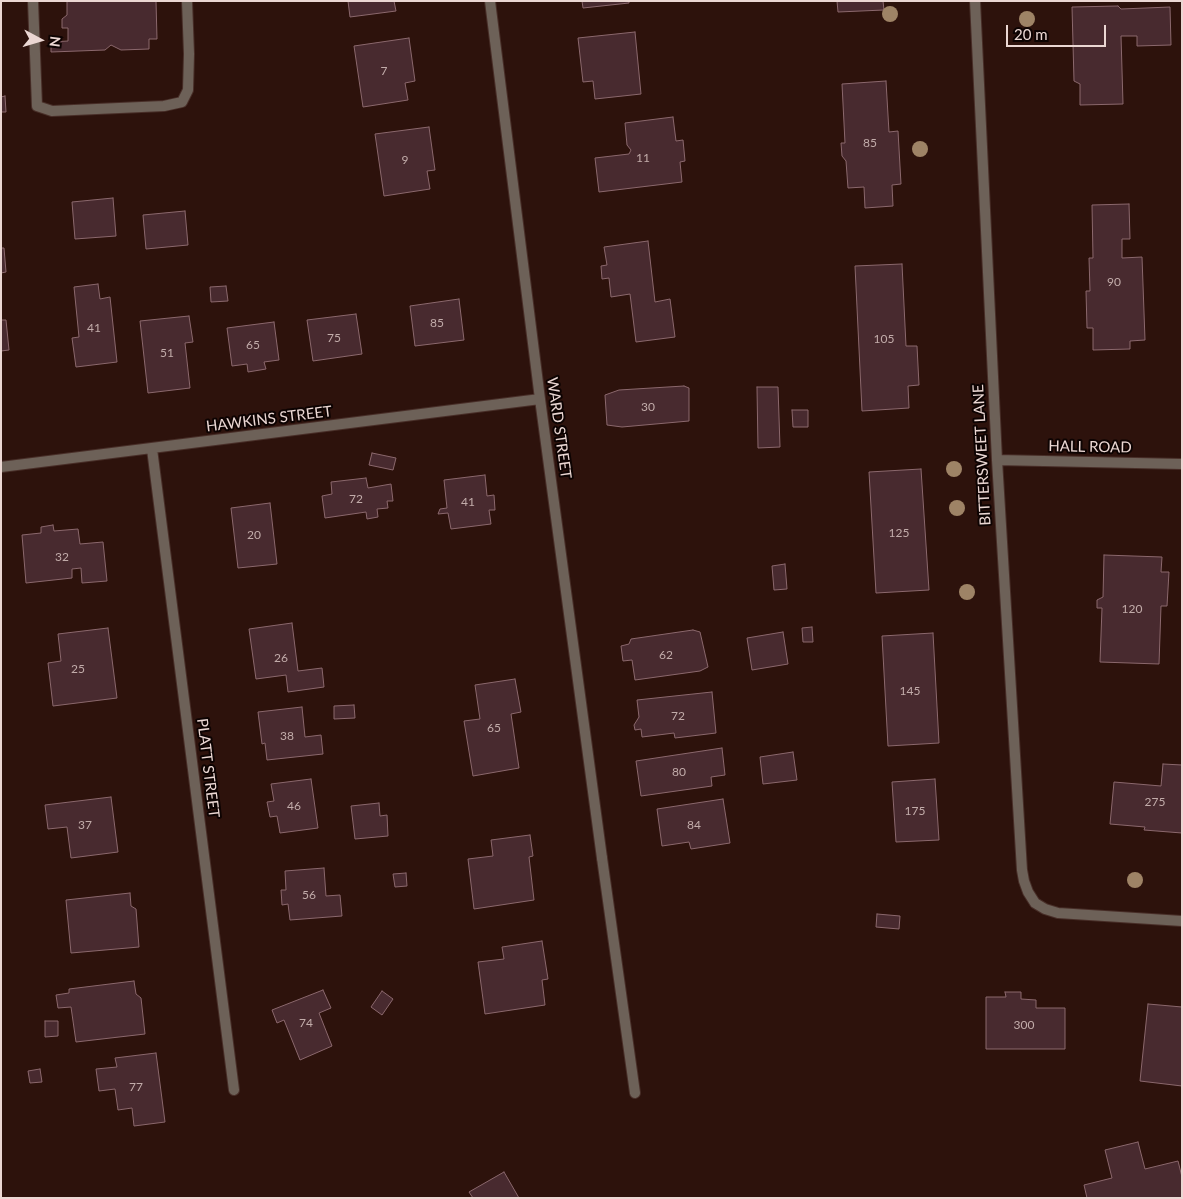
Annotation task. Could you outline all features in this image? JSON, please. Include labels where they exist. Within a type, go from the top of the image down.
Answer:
[{"type":"street","points":[[33,1],[37,106],[52,110],[164,106],[182,102],[188,90],[187,1]]},
{"type":"street","name":"WARD STREET","points":[[490,1],[540,400],[635,1093]]},
{"type":"street","name":"BITTERSWEET LANE","points":[[975,1],[997,460],[1022,870],[1028,892],[1035,903],[1045,909],[1071,914],[1182,921]]},
{"type":"street","name":"HAWKINS STREET","points":[[1,467],[540,400]]},
{"type":"street","name":"PLATT STREET","points":[[152,449],[234,1090]]},
{"type":"street","name":"HALL ROAD","points":[[997,460],[1182,464]]},
{"type":"building","points":[[67,1],[156,1],[157,39],[149,39],[149,49],[121,50],[111,45],[105,50],[51,52],[51,42],[68,41],[68,28],[62,28],[62,19],[67,15]]},
{"type":"building","points":[[348,1],[394,1],[396,11],[350,17]]},
{"type":"building","points":[[582,1],[629,1],[629,3],[583,8]]},
{"type":"building","points":[[837,1],[883,1],[884,10],[838,12]]},
{"type":"building","points":[[1118,6],[1121,9],[1170,7],[1171,45],[1137,46],[1137,36],[1121,36],[1123,104],[1080,105],[1080,84],[1074,81],[1072,7]]},
{"type":"building","points":[[635,32],[641,94],[595,99],[593,81],[583,82],[578,38]]},
{"type":"building","points":[[409,38],[415,81],[405,83],[408,100],[363,107],[354,46]]},
{"type":"building","points":[[886,81],[889,132],[898,131],[901,184],[892,185],[893,206],[865,208],[864,187],[848,188],[846,161],[842,156],[841,143],[845,143],[842,84]]},
{"type":"building","points":[[5,96],[6,112],[1,112],[1,97]]},
{"type":"building","points":[[673,117],[676,141],[683,140],[685,161],[680,162],[682,182],[599,192],[595,158],[629,154],[631,150],[627,145],[625,123]]},
{"type":"building","points":[[429,127],[435,170],[427,171],[430,189],[384,196],[375,134]]},
{"type":"building","points":[[113,198],[116,236],[75,239],[72,202]]},
{"type":"building","points":[[1129,204],[1130,239],[1122,239],[1122,258],[1142,257],[1145,340],[1130,341],[1130,349],[1093,350],[1093,328],[1087,328],[1086,291],[1090,291],[1089,258],[1093,258],[1092,205]]},
{"type":"building","points":[[185,211],[188,245],[146,249],[143,215]]},
{"type":"building","points":[[648,241],[655,302],[670,299],[675,337],[636,342],[630,294],[611,297],[609,278],[602,279],[601,266],[607,265],[604,247]]},
{"type":"building","points":[[1,248],[4,248],[6,272],[1,273]]},
{"type":"building","points":[[902,264],[906,346],[917,346],[919,385],[908,386],[909,408],[862,411],[855,266]]},
{"type":"building","points":[[98,284],[100,299],[110,297],[117,362],[76,367],[72,338],[79,337],[74,287]]},
{"type":"building","points":[[226,286],[228,301],[211,302],[210,287]]},
{"type":"building","points":[[459,299],[464,340],[415,346],[410,306]]},
{"type":"building","points":[[356,314],[362,354],[313,361],[307,320]]},
{"type":"building","points":[[189,316],[193,342],[185,343],[190,388],[148,393],[140,321]]},
{"type":"building","points":[[1,320],[6,320],[9,350],[1,351]]},
{"type":"building","points":[[274,322],[279,360],[264,362],[266,369],[248,372],[247,364],[232,366],[227,328]]},
{"type":"building","points":[[684,386],[689,388],[689,421],[622,427],[607,425],[605,395],[619,390]]},
{"type":"building","points":[[757,387],[778,387],[780,447],[758,448]]},
{"type":"building","points":[[792,410],[808,410],[808,427],[793,427]]},
{"type":"building","points":[[372,453],[396,458],[393,470],[369,465]]},
{"type":"building","points":[[921,469],[929,590],[876,593],[869,472]]},
{"type":"building","points":[[485,475],[487,496],[494,495],[495,510],[489,510],[491,524],[451,529],[448,513],[438,514],[440,509],[447,508],[444,480]]},
{"type":"building","points":[[366,478],[368,488],[391,484],[393,501],[387,501],[388,508],[377,509],[378,517],[367,519],[366,512],[325,518],[322,496],[332,494],[331,482]]},
{"type":"building","points":[[270,503],[277,564],[238,568],[231,508]]},
{"type":"building","points":[[53,525],[54,531],[78,529],[80,544],[103,542],[107,581],[82,583],[81,568],[72,569],[72,578],[26,583],[22,535],[41,533],[41,527]]},
{"type":"building","points":[[1104,555],[1162,557],[1161,572],[1169,572],[1167,606],[1161,606],[1159,664],[1100,662],[1102,608],[1097,608],[1097,600],[1103,597]]},
{"type":"building","points":[[785,564],[787,589],[774,590],[772,566]]},
{"type":"building","points":[[292,623],[298,671],[322,668],[324,687],[288,692],[286,675],[256,679],[249,629]]},
{"type":"building","points":[[812,627],[813,642],[803,642],[802,628]]},
{"type":"building","points":[[108,628],[117,698],[53,706],[48,663],[61,661],[58,634]]},
{"type":"building","points":[[693,630],[700,632],[708,667],[700,671],[635,680],[632,660],[623,661],[621,646],[629,644],[631,639]]},
{"type":"building","points":[[783,632],[788,664],[752,670],[747,638]]},
{"type":"building","points":[[933,633],[939,743],[888,746],[882,636]]},
{"type":"building","points":[[515,679],[521,712],[511,714],[519,768],[473,776],[464,721],[480,719],[475,685]]},
{"type":"building","points":[[712,692],[716,733],[675,738],[674,733],[642,737],[641,729],[635,730],[634,725],[639,717],[637,700]]},
{"type":"building","points":[[354,705],[355,718],[334,719],[334,706]]},
{"type":"building","points":[[302,707],[305,737],[321,735],[323,754],[267,760],[265,743],[262,744],[258,712]]},
{"type":"building","points":[[722,748],[725,775],[711,777],[712,786],[641,796],[636,761]]},
{"type":"building","points":[[793,752],[797,780],[763,784],[760,757]]},
{"type":"building","points":[[1163,764],[1182,765],[1182,833],[1144,830],[1145,827],[1110,824],[1114,782],[1161,786]]},
{"type":"building","points":[[311,779],[318,828],[280,833],[277,816],[270,817],[267,802],[274,801],[271,784]]},
{"type":"building","points":[[935,779],[939,840],[896,842],[892,782]]},
{"type":"building","points":[[111,797],[118,852],[71,858],[67,827],[48,829],[45,805]]},
{"type":"building","points":[[723,799],[730,843],[691,849],[689,842],[662,846],[657,809]]},
{"type":"building","points":[[379,803],[380,816],[387,815],[388,836],[355,839],[351,806]]},
{"type":"building","points":[[530,835],[533,856],[529,857],[534,900],[474,909],[468,859],[493,856],[491,840]]},
{"type":"building","points":[[324,868],[326,896],[340,895],[342,916],[290,920],[288,904],[282,905],[281,890],[286,890],[285,871]]},
{"type":"building","points":[[406,873],[407,886],[395,887],[393,874]]},
{"type":"building","points":[[130,893],[131,906],[136,909],[139,947],[71,953],[66,900]]},
{"type":"building","points":[[877,914],[900,916],[899,929],[876,927]]},
{"type":"building","points":[[542,941],[548,979],[542,980],[545,1005],[485,1014],[478,962],[504,959],[502,947]]},
{"type":"building","points":[[134,981],[136,994],[141,998],[145,1034],[76,1042],[71,1007],[58,1008],[56,995],[69,993],[69,989]]},
{"type":"building","points":[[323,990],[331,1008],[319,1013],[332,1046],[300,1060],[284,1020],[277,1023],[272,1010]]},
{"type":"building","points":[[382,991],[393,999],[382,1015],[371,1007]]},
{"type":"building","points":[[1005,992],[1021,992],[1021,999],[1036,1000],[1036,1008],[1065,1008],[1065,1049],[986,1049],[986,997],[1006,997]]},
{"type":"building","points":[[1148,1004],[1182,1007],[1182,1086],[1140,1081]]},
{"type":"building","points":[[45,1021],[58,1021],[58,1036],[45,1037]]},
{"type":"building","points":[[156,1053],[165,1122],[134,1126],[132,1108],[118,1110],[115,1089],[99,1091],[96,1069],[117,1067],[115,1058]]},
{"type":"building","points":[[40,1069],[42,1082],[30,1083],[28,1071]]},
{"type":"building","points":[[1138,1142],[1145,1169],[1178,1161],[1182,1177],[1182,1198],[1087,1198],[1084,1185],[1112,1178],[1105,1150]]},
{"type":"building","points":[[504,1172],[519,1198],[473,1198],[469,1192]]}]
